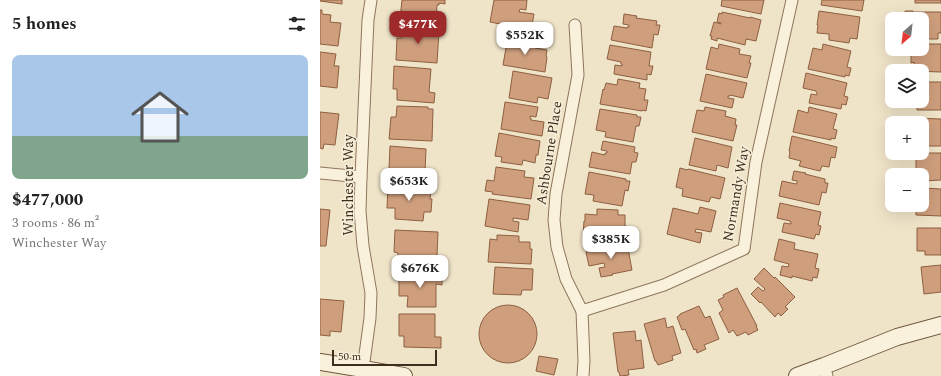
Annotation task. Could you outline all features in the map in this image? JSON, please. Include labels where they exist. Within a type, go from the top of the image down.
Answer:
[{"type":"street","name":"Winchester Way","points":[[363,369],[370,318],[371,293],[363,246],[360,211],[368,20],[371,0]]},
{"type":"street","name":"Normandy Way","points":[[582,311],[664,285],[744,249],[756,162],[792,0]]},
{"type":"street","name":"Ashbourne Place","points":[[576,26],[578,75],[556,194],[554,220],[558,247],[566,279],[582,311],[584,361],[583,376]]},
{"type":"street","points":[[320,173],[361,176]]},
{"type":"street","points":[[797,376],[826,371],[897,337],[941,325]]},
{"type":"street","points":[[320,362],[404,376]]},
{"type":"building","points":[[342,0],[342,4],[320,1]]},
{"type":"building","points":[[402,0],[445,0],[445,4],[439,3],[439,5],[437,5],[436,22],[400,19]]},
{"type":"building","points":[[494,0],[527,0],[526,10],[520,9],[519,12],[534,14],[530,36],[514,33],[515,27],[490,22]]},
{"type":"building","points":[[722,0],[764,0],[761,14],[721,6]]},
{"type":"building","points":[[822,0],[864,0],[862,11],[821,5]]},
{"type":"building","points":[[915,0],[941,0],[941,3],[915,3]]},
{"type":"building","points":[[320,10],[322,10],[322,14],[331,15],[330,22],[341,23],[338,46],[320,44]]},
{"type":"building","points":[[819,11],[860,17],[857,39],[850,38],[849,43],[829,40],[829,34],[817,33]]},
{"type":"building","points":[[722,12],[761,20],[756,41],[746,39],[745,45],[717,38],[717,41],[711,39],[712,36],[710,36],[714,22],[721,24],[717,22],[719,13],[722,14]]},
{"type":"building","points":[[929,12],[941,12],[941,33],[938,33],[938,39],[929,39]]},
{"type":"building","points":[[624,14],[637,16],[636,18],[657,21],[656,25],[660,25],[658,35],[654,34],[652,48],[611,40],[614,26],[629,27],[629,25],[623,24]]},
{"type":"building","points":[[403,27],[434,29],[439,31],[437,63],[396,60],[397,38],[402,38]]},
{"type":"building","points":[[514,39],[536,42],[535,48],[547,50],[545,72],[503,65],[507,42],[514,44]]},
{"type":"building","points":[[719,44],[740,49],[739,54],[751,56],[749,63],[751,63],[747,78],[706,69],[711,47],[718,49]]},
{"type":"building","points":[[823,44],[851,51],[847,67],[851,68],[849,76],[845,75],[845,77],[808,69],[813,48],[822,50]]},
{"type":"building","points":[[929,44],[941,44],[941,72],[929,72],[929,64],[911,63],[911,56],[929,56]]},
{"type":"building","points":[[610,45],[651,52],[649,66],[653,66],[651,75],[647,74],[647,80],[614,74],[615,65],[622,66],[622,64],[621,62],[607,59]]},
{"type":"building","points":[[320,52],[336,54],[334,66],[339,66],[337,88],[320,86]]},
{"type":"building","points":[[394,66],[431,69],[429,92],[435,93],[434,103],[397,100],[397,89],[393,89]]},
{"type":"building","points":[[513,71],[552,78],[548,99],[538,97],[537,103],[509,98]]},
{"type":"building","points":[[806,73],[847,83],[844,96],[848,97],[846,105],[842,104],[841,109],[809,103],[811,94],[817,95],[817,93],[816,91],[803,88]]},
{"type":"building","points":[[706,74],[747,83],[743,98],[730,95],[728,96],[728,98],[734,99],[732,108],[700,101]]},
{"type":"building","points":[[618,79],[640,83],[639,88],[646,89],[644,100],[648,100],[646,111],[600,104],[603,89],[604,90],[606,83],[617,85]]},
{"type":"building","points":[[929,82],[941,82],[941,110],[917,110],[917,108],[929,108]]},
{"type":"building","points":[[505,102],[538,107],[536,117],[530,116],[530,118],[531,120],[544,122],[542,136],[501,129]]},
{"type":"building","points":[[397,106],[428,107],[428,109],[433,109],[432,141],[389,139],[391,117],[396,117]]},
{"type":"building","points":[[705,107],[726,111],[725,116],[736,119],[735,125],[737,125],[733,141],[692,132],[697,110],[704,111]]},
{"type":"building","points":[[809,107],[837,114],[833,129],[837,130],[835,139],[831,138],[831,140],[793,132],[798,110],[808,113]]},
{"type":"building","points":[[600,109],[641,117],[639,126],[636,126],[633,142],[605,137],[606,132],[596,130]]},
{"type":"building","points":[[320,112],[339,114],[335,145],[324,144],[323,149],[320,148]]},
{"type":"building","points":[[929,119],[941,119],[941,146],[929,146]]},
{"type":"building","points":[[499,133],[540,141],[535,163],[523,160],[522,165],[501,162],[502,157],[495,156]]},
{"type":"building","points":[[792,136],[837,147],[835,158],[831,157],[829,167],[822,166],[820,171],[799,166],[801,161],[789,158]]},
{"type":"building","points":[[695,138],[732,147],[728,168],[717,165],[716,171],[689,165]]},
{"type":"building","points":[[603,141],[635,147],[634,152],[638,153],[636,162],[632,162],[630,174],[589,167],[592,152],[605,155],[605,153],[607,153],[607,151],[601,150]]},
{"type":"building","points":[[390,146],[426,149],[425,172],[430,172],[430,182],[393,180],[393,169],[389,169]]},
{"type":"building","points":[[929,153],[941,153],[941,180],[929,181],[929,168],[916,168],[916,160],[929,160]]},
{"type":"building","points":[[496,167],[525,171],[524,177],[534,178],[531,199],[492,194],[493,192],[485,191],[487,180],[494,181]]},
{"type":"building","points":[[680,168],[725,178],[720,199],[711,197],[709,202],[682,196],[683,189],[676,187]]},
{"type":"building","points":[[794,171],[825,179],[825,183],[828,183],[826,193],[822,192],[819,205],[779,196],[782,181],[797,183],[797,181],[792,180]]},
{"type":"building","points":[[589,172],[630,181],[628,191],[625,190],[622,206],[593,201],[594,195],[585,194]]},
{"type":"building","points":[[388,185],[425,187],[431,189],[431,212],[424,212],[423,221],[395,219],[395,208],[387,208]]},
{"type":"building","points":[[929,188],[941,189],[941,216],[916,215],[916,212],[929,212]]},
{"type":"building","points":[[489,199],[530,205],[528,220],[513,218],[513,221],[519,222],[518,232],[485,226]]},
{"type":"building","points":[[780,203],[821,212],[818,225],[821,226],[819,235],[816,234],[814,239],[782,232],[784,223],[791,224],[791,222],[777,218]]},
{"type":"building","points":[[700,207],[716,211],[711,232],[696,229],[695,232],[702,233],[700,243],[667,234],[673,208],[698,214]]},
{"type":"building","points":[[320,209],[330,210],[326,246],[320,246]]},
{"type":"building","points":[[597,209],[618,210],[618,215],[625,215],[625,226],[629,227],[629,237],[583,236],[585,214],[597,215]]},
{"type":"building","points":[[917,228],[941,228],[941,255],[925,255],[925,251],[917,251]]},
{"type":"building","points":[[395,230],[438,232],[435,264],[398,264],[398,253],[394,252]]},
{"type":"building","points":[[497,235],[519,236],[519,242],[530,242],[530,249],[532,249],[531,264],[488,262],[490,239],[497,240]]},
{"type":"building","points":[[779,239],[795,243],[794,249],[818,254],[815,268],[819,269],[817,278],[813,277],[812,281],[792,276],[792,278],[780,275],[782,266],[788,267],[789,264],[774,260]]},
{"type":"building","points":[[627,243],[632,270],[601,277],[599,268],[605,267],[604,263],[589,266],[586,252]]},
{"type":"building","points":[[941,265],[941,292],[924,294],[921,267]]},
{"type":"building","points":[[495,267],[533,269],[532,290],[522,290],[521,295],[493,294]]},
{"type":"building","points":[[764,268],[795,297],[785,307],[788,309],[781,316],[778,313],[775,317],[751,294],[758,287],[763,291],[765,289],[754,279]]},
{"type":"building","points":[[399,273],[442,274],[442,285],[436,284],[436,307],[407,307],[408,296],[399,296]]},
{"type":"building","points":[[737,288],[758,330],[748,335],[746,332],[737,336],[733,330],[729,333],[719,313],[723,310],[718,300],[724,297],[723,295]]},
{"type":"building","points":[[320,299],[344,301],[341,332],[330,331],[330,336],[320,335]]},
{"type":"building","points":[[508,305],[519,307],[532,318],[535,323],[537,334],[535,345],[524,358],[519,361],[508,363],[497,361],[484,350],[481,345],[479,334],[481,323],[492,310],[497,307]]},
{"type":"building","points":[[699,306],[705,318],[710,316],[719,339],[704,345],[706,349],[697,353],[696,349],[694,350],[685,329],[682,330],[677,317],[680,314]]},
{"type":"building","points":[[399,314],[435,314],[435,337],[441,337],[441,348],[404,347],[404,336],[399,336]]},
{"type":"building","points":[[665,318],[667,328],[673,326],[681,353],[672,356],[673,360],[658,365],[655,361],[644,324]]},
{"type":"building","points":[[635,331],[636,341],[641,340],[644,368],[628,370],[629,375],[620,376],[618,372],[613,333]]},
{"type":"building","points":[[539,356],[558,359],[554,375],[536,371]]}]
